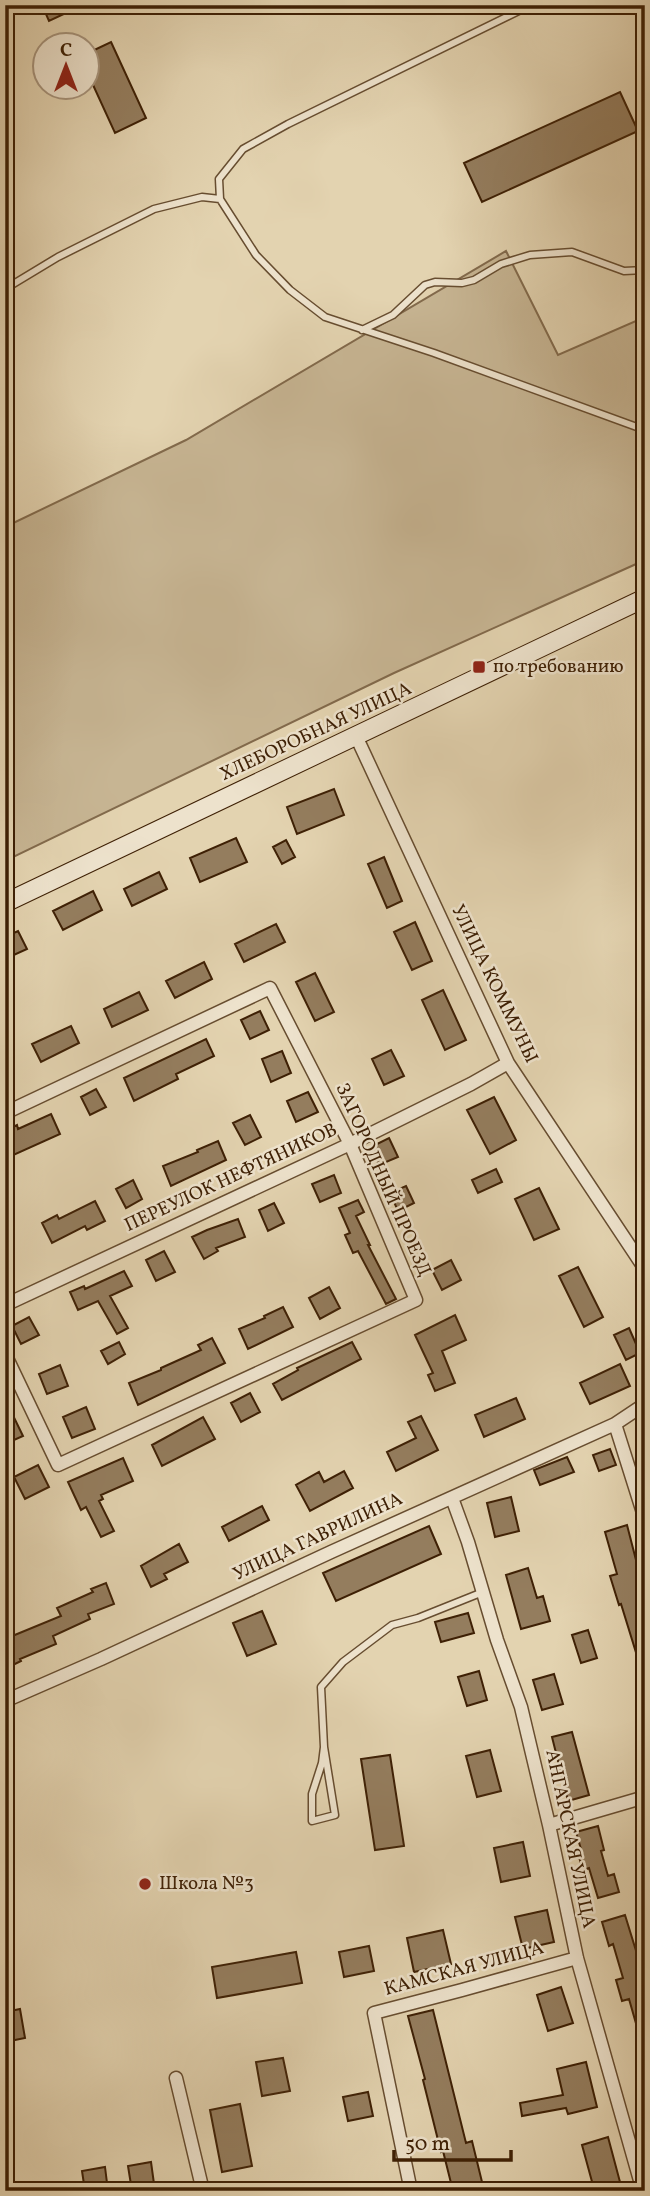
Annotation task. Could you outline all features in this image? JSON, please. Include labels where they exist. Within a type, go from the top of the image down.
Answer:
[{"type":"main road","name":"ХЛЕБОРОБНАЯ УЛИЦА","points":[[5,903],[645,598]]},
{"type":"street","name":"УЛИЦА КОММУНЫ","points":[[356,736],[508,1063],[645,1269]]},
{"type":"street","name":"ЗАГОРОДНЫЙ ПРОЕЗД","points":[[5,1114],[270,988],[350,1144],[416,1300],[58,1465],[5,1354]]},
{"type":"street","name":"ПЕРЕУЛОК НЕФТЯНИКОВ","points":[[5,1305],[350,1144],[508,1063]]},
{"type":"street","name":"УЛИЦА ГАВРИЛИНА","points":[[5,1701],[615,1424],[645,1404]]},
{"type":"street","points":[[615,1424],[645,1519]]},
{"type":"street","name":"АНГАРСКАЯ УЛИЦА","points":[[452,1498],[521,1707],[577,1958],[643,2191]]},
{"type":"street","points":[[549,1825],[645,1797]]},
{"type":"street","name":"КАМСКАЯ УЛИЦА","points":[[411,2191],[374,2013],[577,1958]]},
{"type":"street","points":[[176,2078],[203,2191]]},
{"type":"lane","points":[[531,5],[288,124],[243,149],[219,179],[220,199],[256,256],[290,290],[325,317],[645,430]]},
{"type":"lane","points":[[5,289],[58,257],[154,209],[202,197],[220,199]]},
{"type":"lane","points":[[362,330],[393,315],[425,285],[435,282],[474,281],[501,264],[530,255],[572,252],[624,271],[645,270]]},
{"type":"lane","points":[[324,1747],[312,1794],[312,1821],[335,1815],[324,1747],[321,1687],[343,1662],[392,1625],[418,1618],[483,1592]]},
{"type":"shaded area","points":[[506,251],[558,355],[645,317],[645,560],[394,673],[5,861],[5,527],[186,440]]},
{"type":"building","points":[[42,5],[83,5],[49,21]]},
{"type":"building","points":[[111,42],[146,118],[115,133],[101,102],[102,46]]},
{"type":"building","points":[[620,92],[638,131],[482,202],[464,163]]},
{"type":"building","points":[[334,789],[344,815],[297,834],[287,807]]},
{"type":"building","points":[[236,838],[247,862],[200,882],[190,858]]},
{"type":"building","points":[[286,840],[295,857],[282,864],[273,847]]},
{"type":"building","points":[[384,857],[402,901],[387,908],[368,864]]},
{"type":"building","points":[[159,872],[167,889],[132,906],[124,889]]},
{"type":"building","points":[[93,891],[102,910],[63,930],[53,911]]},
{"type":"building","points":[[415,922],[432,961],[412,970],[394,932]]},
{"type":"building","points":[[276,924],[285,942],[244,962],[235,944]]},
{"type":"building","points":[[18,931],[27,949],[5,959],[5,937]]},
{"type":"building","points":[[204,962],[212,979],[175,998],[166,981]]},
{"type":"building","points":[[315,973],[334,1012],[315,1021],[296,982]]},
{"type":"building","points":[[443,990],[466,1040],[445,1050],[422,1000]]},
{"type":"building","points":[[139,992],[148,1010],[112,1027],[104,1009]]},
{"type":"building","points":[[260,1011],[269,1030],[250,1039],[241,1020]]},
{"type":"building","points":[[71,1026],[79,1043],[41,1062],[32,1044]]},
{"type":"building","points":[[206,1039],[214,1056],[176,1074],[178,1079],[134,1101],[124,1078]]},
{"type":"building","points":[[391,1050],[404,1076],[384,1085],[372,1059]]},
{"type":"building","points":[[282,1051],[291,1073],[271,1082],[262,1059]]},
{"type":"building","points":[[96,1089],[106,1107],[90,1115],[81,1097]]},
{"type":"building","points":[[308,1092],[318,1112],[296,1122],[287,1101]]},
{"type":"building","points":[[494,1097],[516,1140],[490,1154],[467,1110]]},
{"type":"building","points":[[51,1114],[60,1134],[9,1157],[5,1148],[5,1131],[17,1125],[18,1129]]},
{"type":"building","points":[[250,1115],[261,1137],[245,1145],[233,1123]]},
{"type":"building","points":[[389,1138],[398,1157],[379,1165],[371,1147]]},
{"type":"building","points":[[218,1141],[226,1160],[171,1186],[163,1166]]},
{"type":"building","points":[[496,1169],[502,1182],[478,1193],[472,1180]]},
{"type":"building","points":[[334,1175],[341,1193],[320,1202],[312,1184]]},
{"type":"building","points":[[133,1180],[142,1199],[126,1208],[116,1189]]},
{"type":"building","points":[[406,1186],[414,1203],[398,1211],[390,1193]]},
{"type":"building","points":[[539,1188],[559,1229],[534,1240],[515,1199]]},
{"type":"building","points":[[358,1200],[364,1212],[356,1216],[396,1299],[386,1304],[358,1251],[353,1253],[345,1235],[350,1233],[339,1208]]},
{"type":"building","points":[[95,1201],[105,1221],[87,1230],[85,1226],[52,1243],[42,1223],[57,1215],[59,1219]]},
{"type":"building","points":[[274,1203],[284,1223],[268,1231],[259,1210]]},
{"type":"building","points":[[238,1219],[245,1237],[216,1248],[218,1251],[204,1259],[192,1237]]},
{"type":"building","points":[[164,1251],[175,1272],[156,1281],[146,1260]]},
{"type":"building","points":[[451,1260],[461,1280],[442,1290],[432,1270]]},
{"type":"building","points":[[578,1267],[603,1317],[584,1327],[559,1276]]},
{"type":"building","points":[[124,1271],[132,1286],[110,1296],[128,1328],[117,1334],[98,1301],[78,1310],[70,1292],[84,1286],[85,1289]]},
{"type":"building","points":[[329,1287],[340,1308],[320,1319],[309,1298]]},
{"type":"building","points":[[283,1307],[293,1327],[248,1349],[239,1329]]},
{"type":"building","points":[[455,1315],[466,1340],[442,1351],[455,1383],[435,1391],[428,1375],[433,1373],[415,1335]]},
{"type":"building","points":[[29,1317],[39,1335],[21,1344],[12,1326]]},
{"type":"building","points":[[629,1328],[640,1353],[626,1360],[614,1335]]},
{"type":"building","points":[[212,1338],[225,1363],[138,1405],[129,1383],[201,1350],[198,1345]]},
{"type":"building","points":[[119,1342],[125,1354],[108,1364],[101,1351]]},
{"type":"building","points":[[352,1342],[361,1359],[282,1400],[273,1384],[298,1370],[297,1368]]},
{"type":"building","points":[[620,1364],[630,1386],[590,1404],[580,1383]]},
{"type":"building","points":[[60,1365],[68,1386],[47,1394],[39,1374]]},
{"type":"building","points":[[250,1393],[260,1412],[241,1422],[231,1403]]},
{"type":"building","points":[[516,1398],[525,1419],[484,1437],[475,1415]]},
{"type":"building","points":[[5,1399],[23,1436],[5,1444]]},
{"type":"building","points":[[86,1407],[95,1429],[72,1438],[63,1417]]},
{"type":"building","points":[[421,1416],[438,1450],[396,1471],[387,1452],[416,1438],[408,1422]]},
{"type":"building","points":[[203,1417],[215,1439],[162,1466],[152,1445]]},
{"type":"building","points":[[610,1449],[616,1465],[599,1471],[593,1455]]},
{"type":"building","points":[[567,1457],[574,1472],[540,1485],[534,1470]]},
{"type":"building","points":[[123,1458],[133,1481],[101,1495],[103,1499],[99,1501],[114,1531],[101,1537],[86,1507],[81,1510],[68,1482]]},
{"type":"building","points":[[38,1465],[49,1487],[25,1499],[14,1477]]},
{"type":"building","points":[[344,1471],[353,1488],[310,1511],[296,1485],[319,1472],[324,1482]]},
{"type":"building","points":[[511,1497],[519,1531],[495,1537],[487,1503]]},
{"type":"building","points":[[262,1506],[269,1520],[229,1541],[222,1527]]},
{"type":"building","points":[[627,1525],[645,1595],[645,1671],[642,1672],[610,1576],[617,1574],[605,1532]]},
{"type":"building","points":[[429,1526],[441,1554],[336,1601],[323,1573]]},
{"type":"building","points":[[179,1544],[188,1562],[164,1574],[167,1579],[151,1587],[141,1566]]},
{"type":"building","points":[[528,1568],[537,1598],[543,1596],[550,1621],[521,1629],[506,1575]]},
{"type":"building","points":[[106,1583],[114,1604],[88,1614],[90,1619],[53,1636],[56,1644],[20,1659],[21,1661],[5,1669],[5,1639],[61,1616],[57,1608],[93,1592],[91,1589]]},
{"type":"building","points":[[262,1611],[276,1644],[247,1656],[233,1623]]},
{"type":"building","points":[[468,1613],[474,1633],[441,1642],[435,1622]]},
{"type":"building","points":[[588,1630],[597,1658],[581,1663],[572,1635]]},
{"type":"building","points":[[479,1671],[487,1700],[467,1706],[458,1677]]},
{"type":"building","points":[[554,1674],[563,1704],[542,1710],[533,1680]]},
{"type":"building","points":[[572,1732],[589,1795],[568,1801],[552,1737]]},
{"type":"building","points":[[490,1750],[501,1791],[477,1797],[466,1756]]},
{"type":"building","points":[[390,1755],[404,1846],[375,1850],[361,1759]]},
{"type":"building","points":[[598,1826],[608,1876],[614,1874],[619,1892],[598,1898],[589,1868],[583,1870],[579,1857],[583,1856],[576,1832]]},
{"type":"building","points":[[523,1842],[530,1876],[501,1882],[494,1848]]},
{"type":"building","points":[[547,1910],[554,1942],[523,1949],[515,1917]]},
{"type":"building","points":[[625,1915],[645,1980],[645,2041],[641,2041],[629,1999],[622,2001],[616,1980],[623,1978],[613,1944],[609,1946],[602,1922]]},
{"type":"building","points":[[443,1930],[451,1964],[414,1972],[407,1938]]},
{"type":"building","points":[[369,1946],[374,1971],[344,1977],[339,1952]]},
{"type":"building","points":[[296,1952],[302,1983],[217,1998],[212,1967]]},
{"type":"building","points":[[561,1987],[573,2023],[548,2031],[537,1995]]},
{"type":"building","points":[[20,2009],[25,2038],[5,2042],[5,2012]]},
{"type":"building","points":[[433,2010],[466,2143],[472,2141],[483,2186],[464,2191],[453,2191],[408,2016]]},
{"type":"building","points":[[283,2058],[290,2091],[262,2096],[256,2062]]},
{"type":"building","points":[[586,2062],[597,2107],[568,2114],[566,2108],[522,2116],[520,2103],[563,2095],[557,2069]]},
{"type":"building","points":[[368,2092],[373,2116],[348,2121],[343,2097]]},
{"type":"building","points":[[240,2104],[252,2166],[222,2172],[210,2110]]},
{"type":"building","points":[[608,2137],[620,2182],[594,2189],[582,2145]]},
{"type":"building","points":[[151,2162],[155,2191],[132,2191],[128,2166]]},
{"type":"building","points":[[105,2167],[108,2191],[85,2191],[82,2171]]},
{"type":"place","name":"по требованию","points":[[479,667]]},
{"type":"place","name":"Школа №3","points":[[145,1884]]}]
